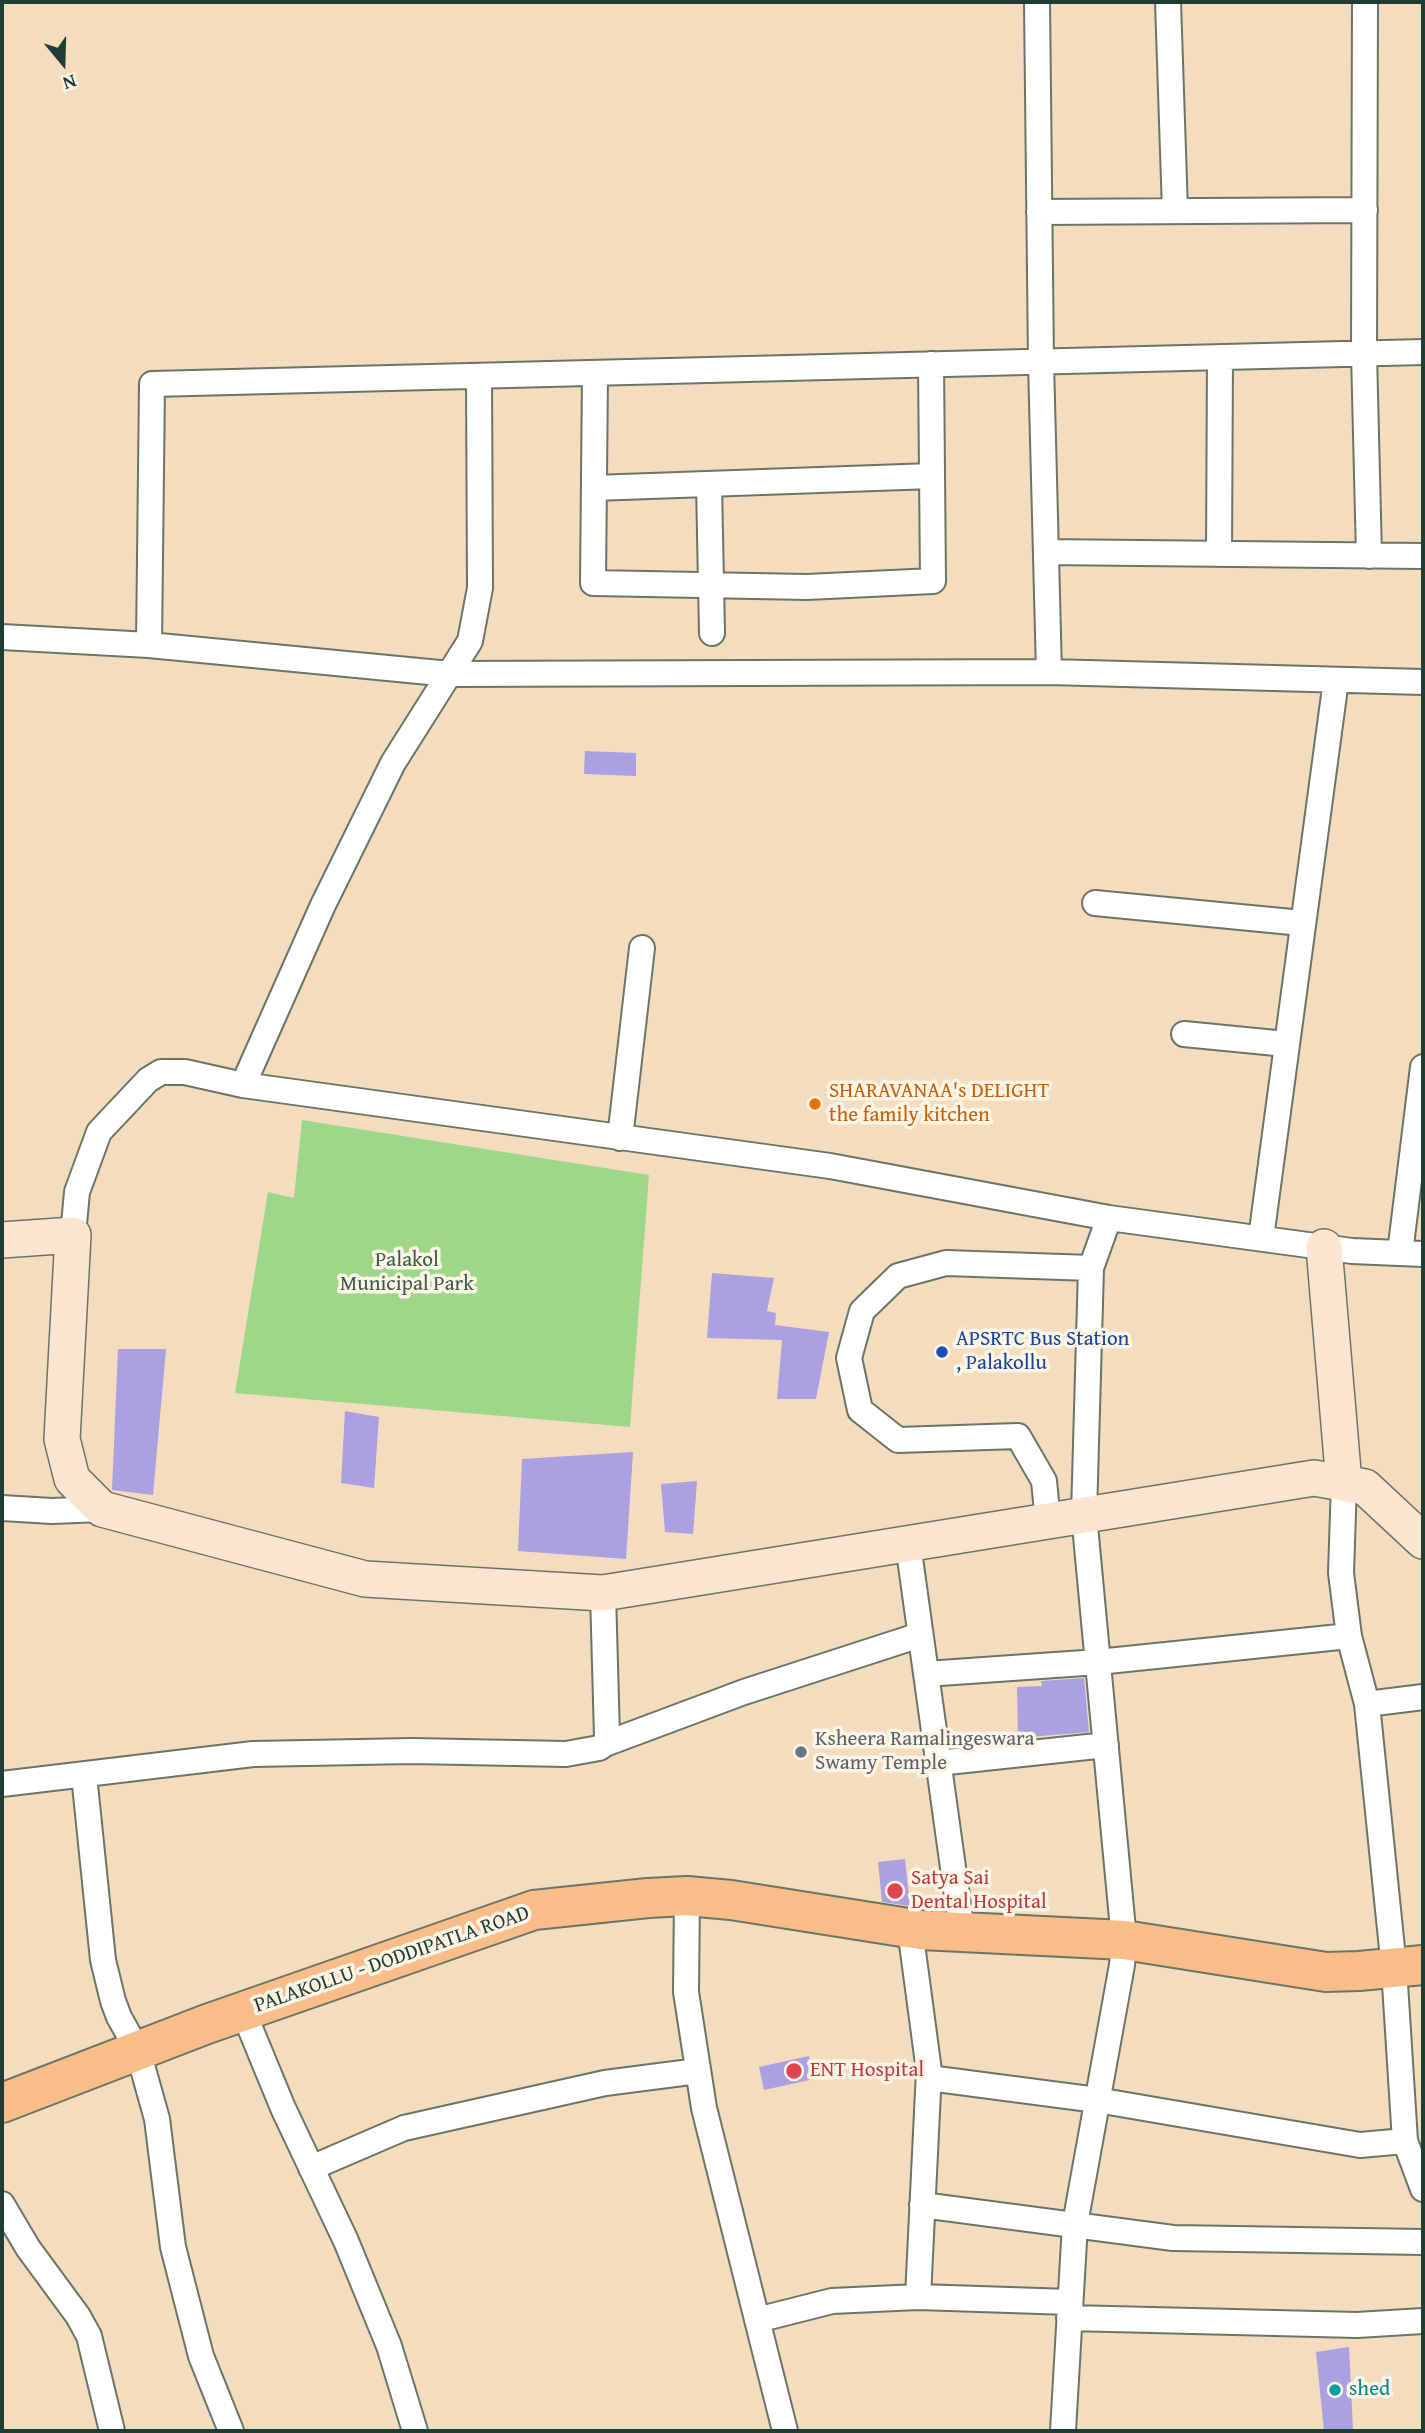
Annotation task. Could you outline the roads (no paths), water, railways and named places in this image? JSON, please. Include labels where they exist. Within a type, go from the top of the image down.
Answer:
[{"type":"main road","name":"PALAKOLLU - DODDIPATLA ROAD","points":[[2,2103],[243,2011],[534,1910],[687,1896],[731,1900],[910,1929],[1124,1940],[1326,1972],[1409,1967]]},
{"type":"street","points":[[1037,2],[1041,362],[1049,672]]},
{"type":"street","points":[[1168,2],[1175,211]]},
{"type":"street","points":[[1365,2],[1364,353],[1369,556]]},
{"type":"street","points":[[1039,212],[1365,210]]},
{"type":"street","points":[[149,645],[152,384],[1423,352]]},
{"type":"street","points":[[1219,554],[1220,357]]},
{"type":"street","points":[[595,373],[593,583],[807,587],[933,581],[931,364]]},
{"type":"street","points":[[243,1085],[323,905],[393,763],[470,641],[480,588],[479,376]]},
{"type":"street","points":[[594,488],[932,476]]},
{"type":"street","points":[[709,484],[712,633]]},
{"type":"street","points":[[1046,552],[1423,556]]},
{"type":"street","points":[[2,637],[149,645],[450,674],[1049,672],[1423,682]]},
{"type":"street","points":[[1261,1238],[1336,680]]},
{"type":"street","points":[[1095,903],[1302,923]]},
{"type":"street","points":[[620,1138],[642,948]]},
{"type":"street","points":[[1184,1034],[1286,1044]]},
{"type":"street","points":[[102,1509],[72,1479],[62,1439],[72,1235],[77,1192],[99,1132],[148,1080],[161,1072],[185,1072],[243,1085],[830,1166],[1109,1218],[1324,1247],[1412,1254],[1423,1067]]},
{"type":"street","points":[[1063,2431],[1075,2224],[1122,1965],[1124,1940],[1084,1515],[1091,1268],[1109,1218]]},
{"type":"street","points":[[2,1240],[72,1235]]},
{"type":"street","points":[[1324,1247],[1344,1483],[1341,1573],[1349,1636],[1367,1704],[1409,1967],[1405,2141],[1423,2189]]},
{"type":"street","points":[[1048,1521],[1044,1481],[1018,1436],[898,1440],[860,1410],[849,1358],[862,1311],[898,1276],[946,1263],[1091,1268]]},
{"type":"street","points":[[2,1508],[52,1511],[102,1509],[365,1579],[603,1593],[1314,1478],[1365,1487],[1423,1541]]},
{"type":"street","points":[[908,1544],[962,1932]]},
{"type":"street","points":[[603,1593],[605,1744]]},
{"type":"street","points":[[2,1784],[253,1755],[412,1751],[566,1754],[599,1748],[744,1692],[920,1635]]},
{"type":"street","points":[[926,1675],[1098,1662],[1349,1636]]},
{"type":"street","points":[[1367,1704],[1423,1697]]},
{"type":"street","points":[[938,1763],[1106,1745]]},
{"type":"street","points":[[84,1775],[103,1960],[119,2018],[138,2051],[157,2119],[173,2247],[201,2356],[231,2431]]},
{"type":"street","points":[[687,1896],[686,1992],[704,2108],[785,2431]]},
{"type":"street","points":[[910,1929],[929,2078],[918,2297]]},
{"type":"street","points":[[243,2011],[389,2346],[415,2431]]},
{"type":"street","points":[[311,2168],[404,2128],[605,2083],[698,2071]]},
{"type":"street","points":[[929,2078],[1097,2100],[1360,2145],[1405,2141]]},
{"type":"street","points":[[2,2204],[28,2248],[78,2316],[89,2336],[112,2431]]},
{"type":"street","points":[[922,2205],[1173,2238],[1423,2242]]},
{"type":"street","points":[[757,2320],[832,2301],[918,2297],[1070,2310],[1357,2325],[1423,2321]]},
{"type":"place","name":"SHARAVANAA's DELIGHT the family kitchen","points":[[815,1104]]},
{"type":"place","name":"APSRTC Bus Station , Palakollu","points":[[942,1352]]},
{"type":"place","name":"Ksheera Ramalingeswara Swamy Temple","points":[[801,1752]]},
{"type":"place","name":"Satya Sai Dental Hospital","points":[[895,1891]]},
{"type":"place","name":"ENT Hospital","points":[[794,2071]]},
{"type":"place","name":"shed","points":[[1335,2390]]},
{"type":"park label","name":"Palakol Municipal Park","points":[[407,1273]]}]
